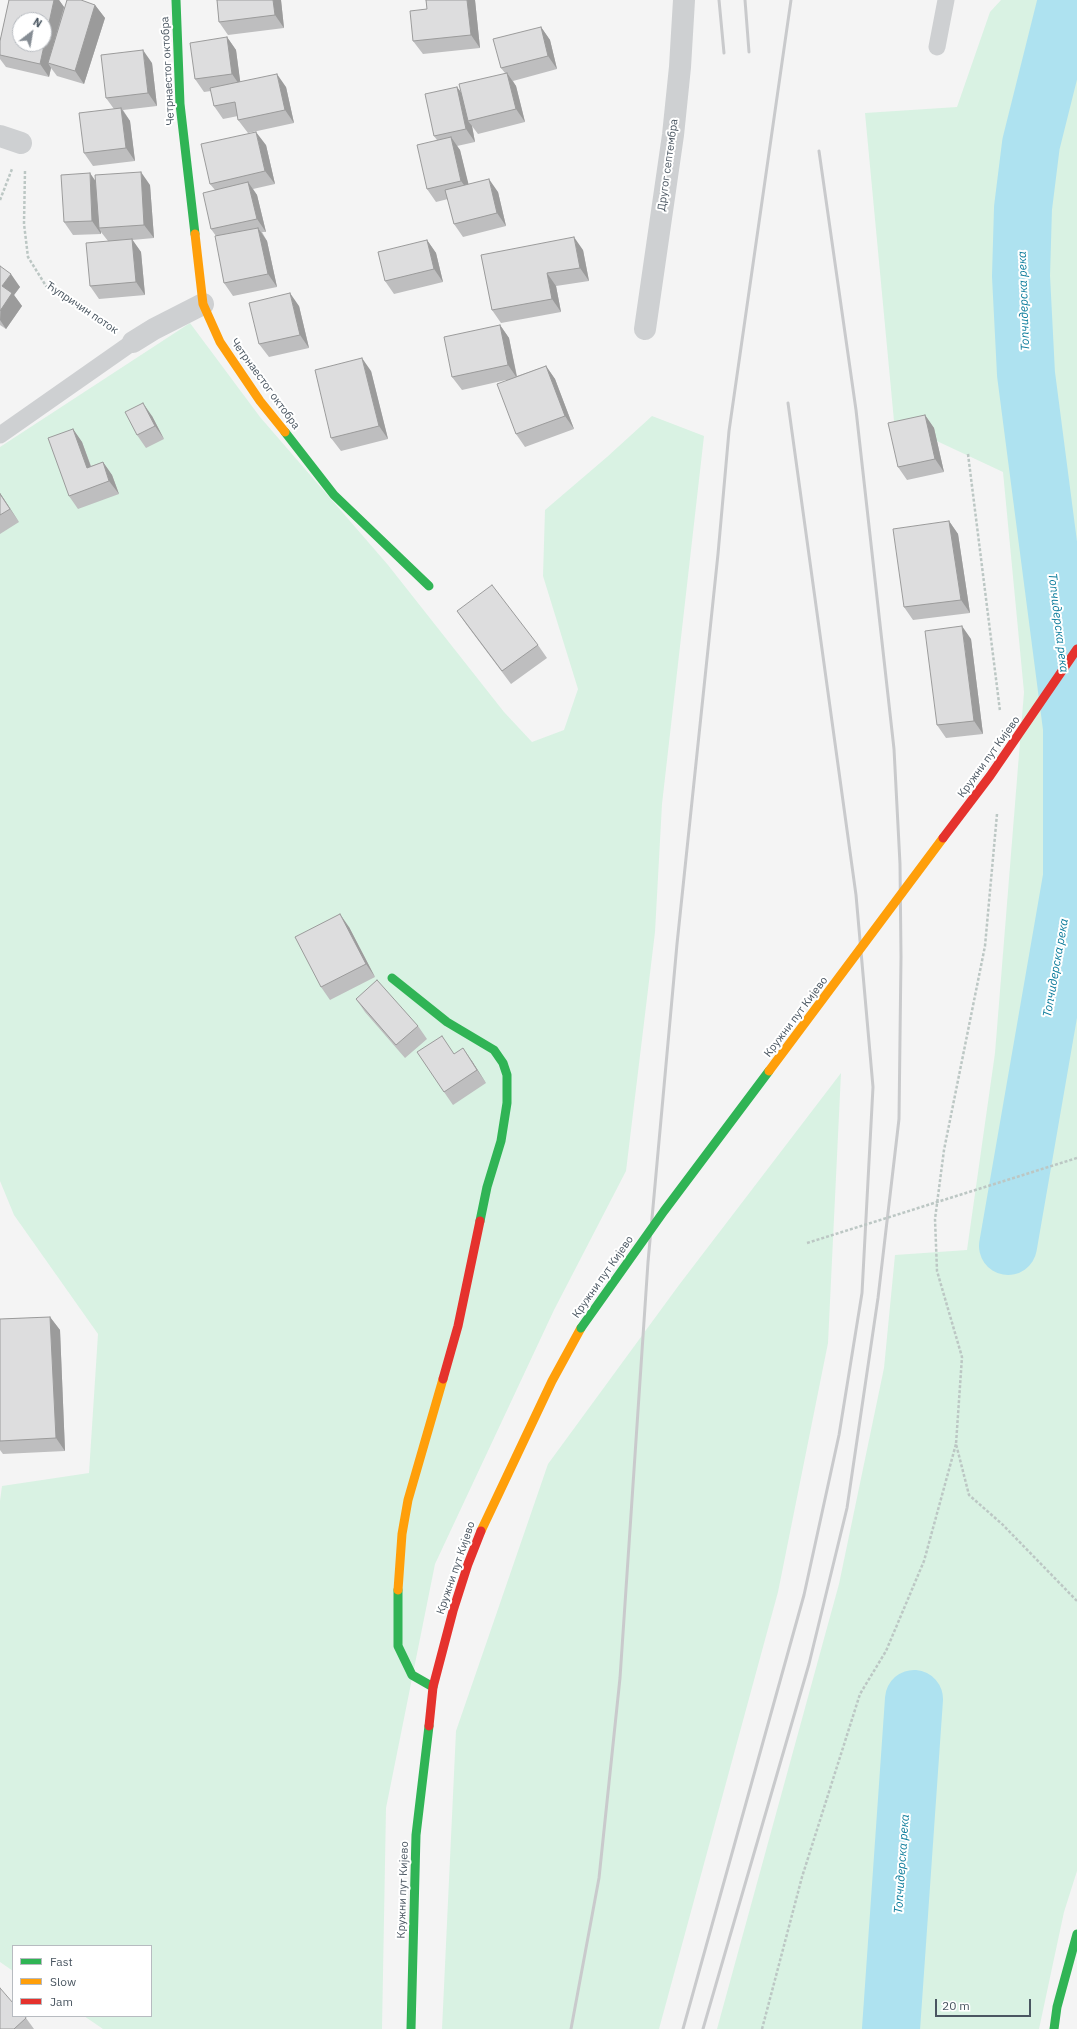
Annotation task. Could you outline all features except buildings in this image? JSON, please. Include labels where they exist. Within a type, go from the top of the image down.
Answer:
[{"type":"main road","name":"Четрнаестог октобра","points":[[176,0],[180,104],[203,304],[220,342],[260,401],[334,495],[429,586]]},
{"type":"main road","name":"Кружни пут Кијево","points":[[411,2029],[416,1836],[433,1687],[453,1611],[468,1564],[490,1509],[552,1381],[581,1328],[664,1211],[990,776],[1077,650]]},
{"type":"main road","points":[[392,978],[447,1022],[494,1050],[503,1063],[507,1075],[507,1103],[501,1141],[485,1194],[458,1326],[410,1494],[402,1534],[397,1613],[398,1646],[412,1675],[433,1687]]},
{"type":"main road","points":[[1054,2029],[1057,2006],[1077,1934]]},
{"type":"street","name":"Другог септембра","points":[[645,329],[673,135],[681,60],[684,0]]},
{"type":"street","points":[[0,136],[20,143]]},
{"type":"street","name":"Ћупричин поток","points":[[133,342],[154,329],[203,304]]},
{"type":"lane","points":[[937,47],[946,0]]},
{"type":"lane","name":"Ћупричин поток","points":[[0,435],[133,342]]},
{"type":"path","points":[[0,200],[12,168]]},
{"type":"path","name":"Ћупричин поток","points":[[26,177],[24,224],[28,257],[46,286],[133,342]]},
{"type":"path","points":[[968,454],[1001,717]]},
{"type":"path","points":[[762,2029],[802,1877],[860,1694],[886,1651],[924,1561],[956,1444],[962,1357],[936,1271],[935,1219],[944,1150],[985,946],[998,812]]},
{"type":"path","points":[[807,1243],[1077,1158]]},
{"type":"path","points":[[956,1444],[969,1495],[1002,1524],[1077,1601]]},
{"type":"green space","points":[[1001,0],[1077,0],[1077,1871],[1064,1912],[1039,2029],[717,2029],[839,1584],[884,1368],[895,1255],[967,1250],[995,1053],[1024,692],[1003,472],[894,421],[865,113],[957,107],[990,12]]},
{"type":"green space","points":[[190,323],[260,417],[388,565],[504,712],[532,742],[564,730],[578,689],[543,576],[545,510],[652,416],[704,436],[662,804],[655,932],[626,1171],[554,1310],[435,1564],[386,1808],[382,2029],[103,2029],[85,2017],[152,2017],[152,1945],[12,1945],[12,1970],[0,1962],[0,1501],[2,1486],[89,1473],[98,1334],[14,1215],[0,1181],[0,447]]},
{"type":"green space","points":[[841,1073],[828,1343],[778,1592],[659,2029],[442,2029],[456,1731],[548,1464],[679,1285]]},
{"type":"waterway","name":"Топчидерска река","points":[[1008,1246],[1072,877],[1072,728],[1026,374],[1021,276],[1023,208],[1031,144],[1067,0]]},
{"type":"waterway","name":"Топчидерска река","points":[[891,2029],[914,1699]]},
{"type":"railway","points":[[719,0],[724,53]]},
{"type":"railway","points":[[745,0],[749,52]]},
{"type":"railway","points":[[571,2029],[599,1878],[620,1678],[648,1262],[677,944],[718,554],[729,431],[791,0]]},
{"type":"railway","points":[[703,2029],[809,1664],[847,1508],[878,1298],[899,1119],[901,957],[900,864],[894,749],[856,410],[819,151]]},
{"type":"railway","points":[[683,2029],[804,1595],[839,1435],[862,1293],[873,1087],[856,895],[788,403]]},
{"type":"traffic: fast","points":[[176,0],[180,104],[195,234]]},
{"type":"traffic: fast","points":[[285,432],[334,495],[429,586]]},
{"type":"traffic: fast","points":[[392,978],[447,1022],[494,1050],[503,1063],[507,1075],[507,1103],[501,1141],[487,1187],[480,1221]]},
{"type":"traffic: fast","points":[[581,1328],[664,1211],[769,1071]]},
{"type":"traffic: fast","points":[[398,1590],[398,1646],[412,1675],[433,1687]]},
{"type":"traffic: fast","points":[[411,2029],[416,1835],[429,1726]]},
{"type":"traffic: fast","points":[[1054,2029],[1057,2007],[1077,1934]]},
{"type":"traffic: slow","points":[[195,234],[203,304],[220,342],[260,401],[285,432]]},
{"type":"traffic: slow","points":[[769,1071],[943,838]]},
{"type":"traffic: slow","points":[[481,1531],[552,1381],[581,1328]]},
{"type":"traffic: slow","points":[[398,1590],[402,1534],[408,1500],[443,1379]]},
{"type":"traffic: jam","points":[[943,838],[990,776],[1077,649]]},
{"type":"traffic: jam","points":[[443,1379],[458,1326],[480,1221]]},
{"type":"traffic: jam","points":[[429,1726],[433,1687],[453,1611],[468,1564],[481,1531]]}]
